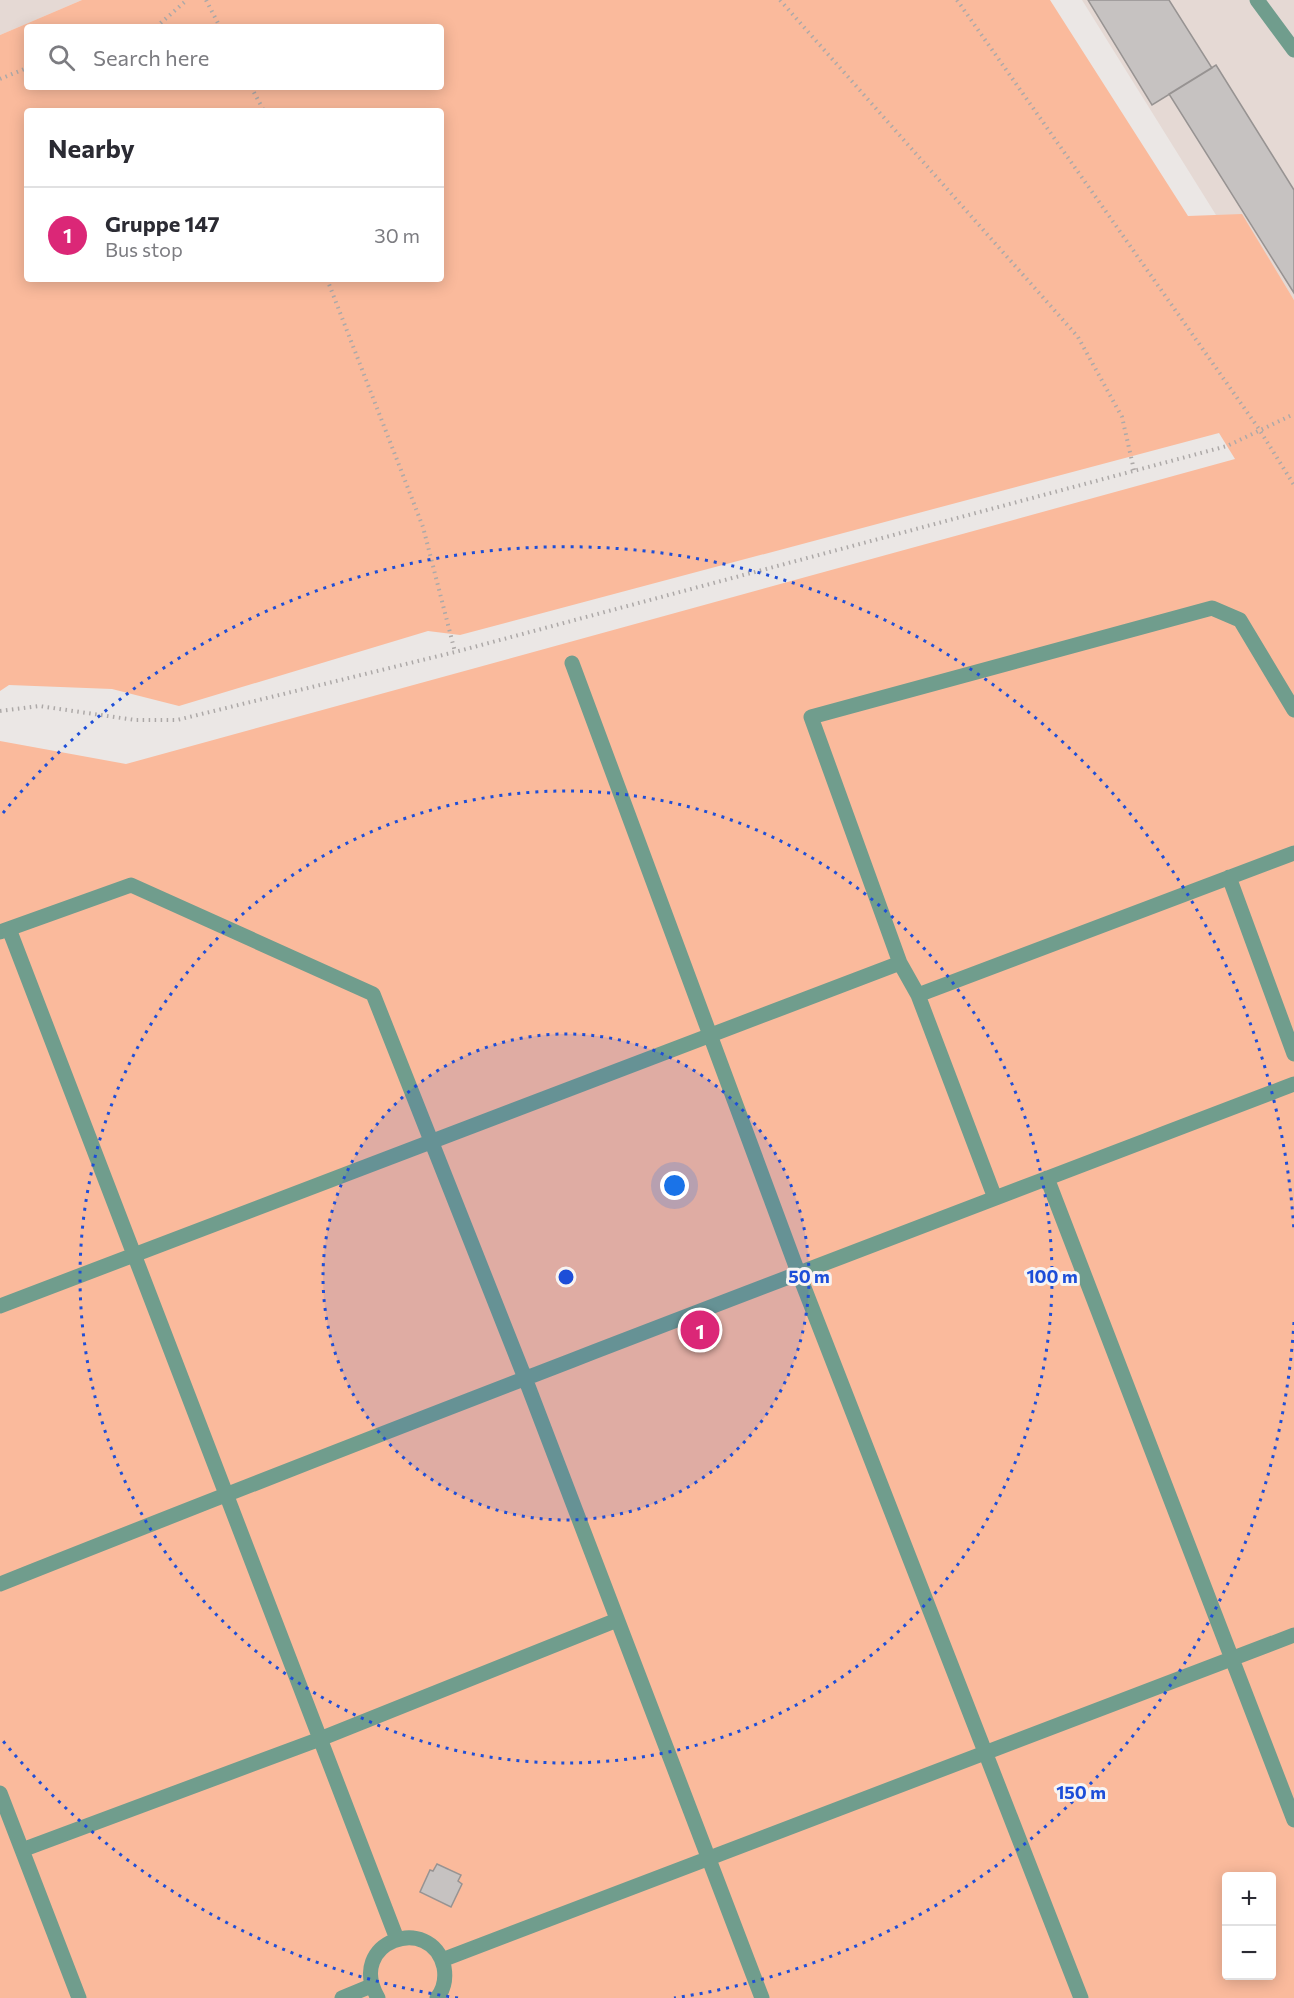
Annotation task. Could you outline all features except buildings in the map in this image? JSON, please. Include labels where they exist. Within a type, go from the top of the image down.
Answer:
[{"type":"street","points":[[1257,0],[1294,50]]},
{"type":"street","points":[[995,1198],[918,996],[900,963],[811,717],[1212,608],[1240,621],[1294,710]]},
{"type":"street","points":[[572,663],[798,1272],[1081,1998]]},
{"type":"street","points":[[918,996],[1294,853]]},
{"type":"street","points":[[1229,877],[1294,1054]]},
{"type":"street","points":[[396,1939],[134,1255],[5,930],[131,885],[373,994],[525,1378],[762,1998]]},
{"type":"street","points":[[0,1306],[900,963]]},
{"type":"street","points":[[0,1584],[525,1378],[694,1316],[798,1272],[1294,1084]]},
{"type":"street","points":[[1047,1178],[1294,1820]]},
{"type":"street","points":[[22,1850],[320,1739],[617,1620]]},
{"type":"street","points":[[442,1960],[1294,1635]]},
{"type":"street","points":[[0,1793],[79,1998]]},
{"type":"street","points":[[342,1998],[374,1992],[372,1963],[386,1944],[408,1937],[428,1944],[442,1960],[444,1983],[437,1998]]},
{"type":"path","points":[[159,24],[187,0]]},
{"type":"path","points":[[206,0],[218,24]]},
{"type":"path","points":[[780,0],[1078,337],[1122,417],[1134,471]]},
{"type":"path","points":[[957,0],[1259,429],[1294,485]]},
{"type":"path","points":[[0,79],[24,69]]},
{"type":"path","points":[[254,90],[262,108]]},
{"type":"path","points":[[328,282],[423,527],[455,652]]},
{"type":"path","points":[[0,711],[39,706],[135,720],[177,720],[455,652],[1227,446],[1294,414]]},
{"type":"shaded area","points":[[0,0],[82,0],[24,24],[0,35]]},
{"type":"shaded area","points":[[82,0],[1050,0],[1188,216],[1242,214],[1294,300],[1294,1998],[0,1998],[0,741],[126,764],[1235,459],[1219,433],[460,635],[428,631],[179,706],[112,689],[9,685],[0,691],[0,35],[24,25],[24,90],[444,90],[444,24],[26,24]]},
{"type":"shaded area","points":[[1082,0],[1294,0],[1294,300],[1242,215],[1216,215]]},
{"type":"place","name":"Gruppe 147","points":[[700,1330]]}]
